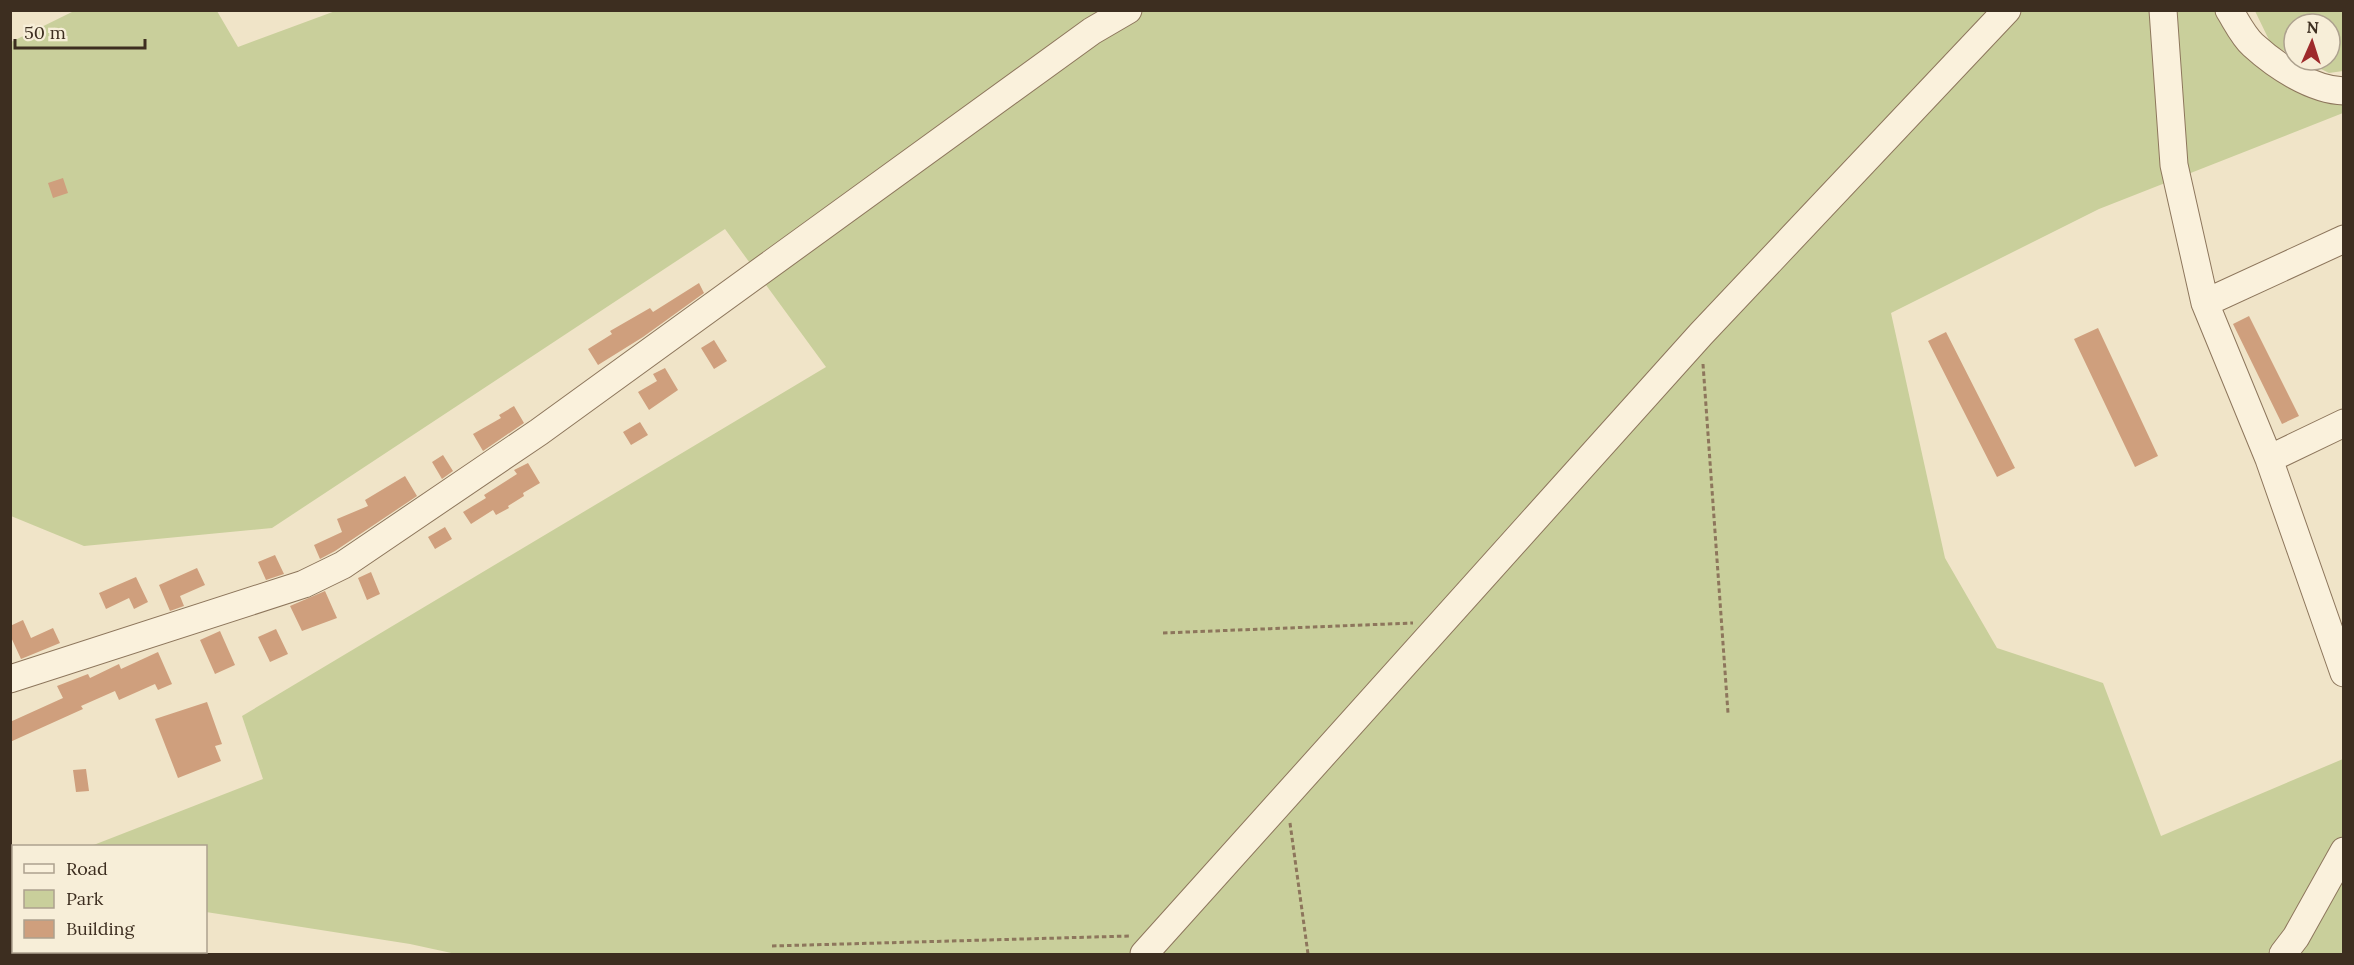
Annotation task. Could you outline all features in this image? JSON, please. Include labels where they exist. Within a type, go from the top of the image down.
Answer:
[{"type":"street","points":[[10,679],[304,584],[343,565],[539,432],[1092,31],[1128,10]]},
{"type":"street","points":[[1153,945],[1701,334],[2007,10]]},
{"type":"street","points":[[2163,10],[2174,165],[2205,303],[2270,459],[2343,673]]},
{"type":"street","points":[[2229,10],[2252,44],[2277,63],[2308,84],[2343,91]]},
{"type":"street","points":[[2205,303],[2343,239]]},
{"type":"street","points":[[2270,459],[2343,423]]},
{"type":"street","points":[[2283,954],[2296,938],[2343,851]]},
{"type":"path","points":[[1701,334],[1728,712]]},
{"type":"path","points":[[1163,633],[1443,622]]},
{"type":"path","points":[[1286,796],[1308,954]]},
{"type":"path","points":[[772,946],[1153,945]]},
{"type":"green space","points":[[338,10],[2227,11],[2248,51],[2282,66],[2282,72],[2294,72],[2343,94],[2343,113],[2099,209],[1891,313],[1945,558],[1997,648],[2103,683],[2161,836],[2343,759],[2343,954],[456,954],[410,944],[207,912],[207,845],[94,845],[263,779],[242,716],[826,367],[725,229],[272,528],[84,546],[11,516],[11,42],[74,11],[217,11],[238,47]]},
{"type":"green space","points":[[2255,11],[2343,11],[2343,71],[2342,12],[2282,12],[2282,50],[2271,44]]},
{"type":"building","points":[[63,178],[68,193],[53,198],[48,183]]},
{"type":"building","points":[[699,283],[704,293],[643,337],[598,365],[588,349],[612,334],[610,331],[650,308],[653,312]]},
{"type":"building","points":[[2249,316],[2299,416],[2282,424],[2233,324]]},
{"type":"building","points":[[2098,328],[2158,456],[2135,467],[2074,339]]},
{"type":"building","points":[[1946,332],[2015,468],[1997,477],[1928,341]]},
{"type":"building","points":[[714,340],[727,361],[714,369],[701,348]]},
{"type":"building","points":[[665,368],[678,390],[649,410],[638,392],[657,381],[653,374]]},
{"type":"building","points":[[514,406],[524,423],[483,451],[473,434],[501,418],[499,415]]},
{"type":"building","points":[[640,422],[648,435],[631,445],[623,432]]},
{"type":"building","points":[[443,455],[453,471],[442,479],[432,462]]},
{"type":"building","points":[[528,463],[540,483],[523,493],[524,496],[508,506],[509,508],[496,515],[493,510],[471,524],[463,512],[486,498],[484,495],[517,474],[514,470]]},
{"type":"building","points":[[405,476],[417,496],[320,559],[314,545],[342,532],[337,519],[368,506],[365,500]]},
{"type":"building","points":[[445,527],[452,539],[435,549],[428,537]]},
{"type":"building","points":[[275,555],[284,574],[266,580],[258,562]]},
{"type":"building","points":[[197,568],[205,585],[180,596],[184,606],[170,611],[159,585]]},
{"type":"building","points":[[371,572],[380,594],[367,600],[358,578]]},
{"type":"building","points":[[136,577],[148,602],[134,609],[129,598],[106,609],[99,593]]},
{"type":"building","points":[[325,591],[337,618],[302,631],[290,606]]},
{"type":"building","points":[[23,620],[31,638],[53,628],[60,643],[21,659],[10,635],[10,626]]},
{"type":"building","points":[[276,629],[288,654],[270,662],[258,637]]},
{"type":"building","points":[[220,631],[235,665],[215,674],[200,640]]},
{"type":"building","points":[[158,652],[172,684],[158,690],[155,684],[119,700],[115,691],[81,706],[83,709],[10,742],[10,722],[63,698],[57,686],[88,674],[90,678],[119,664],[121,669]]},
{"type":"building","points":[[207,702],[222,744],[215,746],[221,761],[178,778],[155,719]]},
{"type":"building","points":[[86,769],[89,791],[76,792],[73,770]]}]
